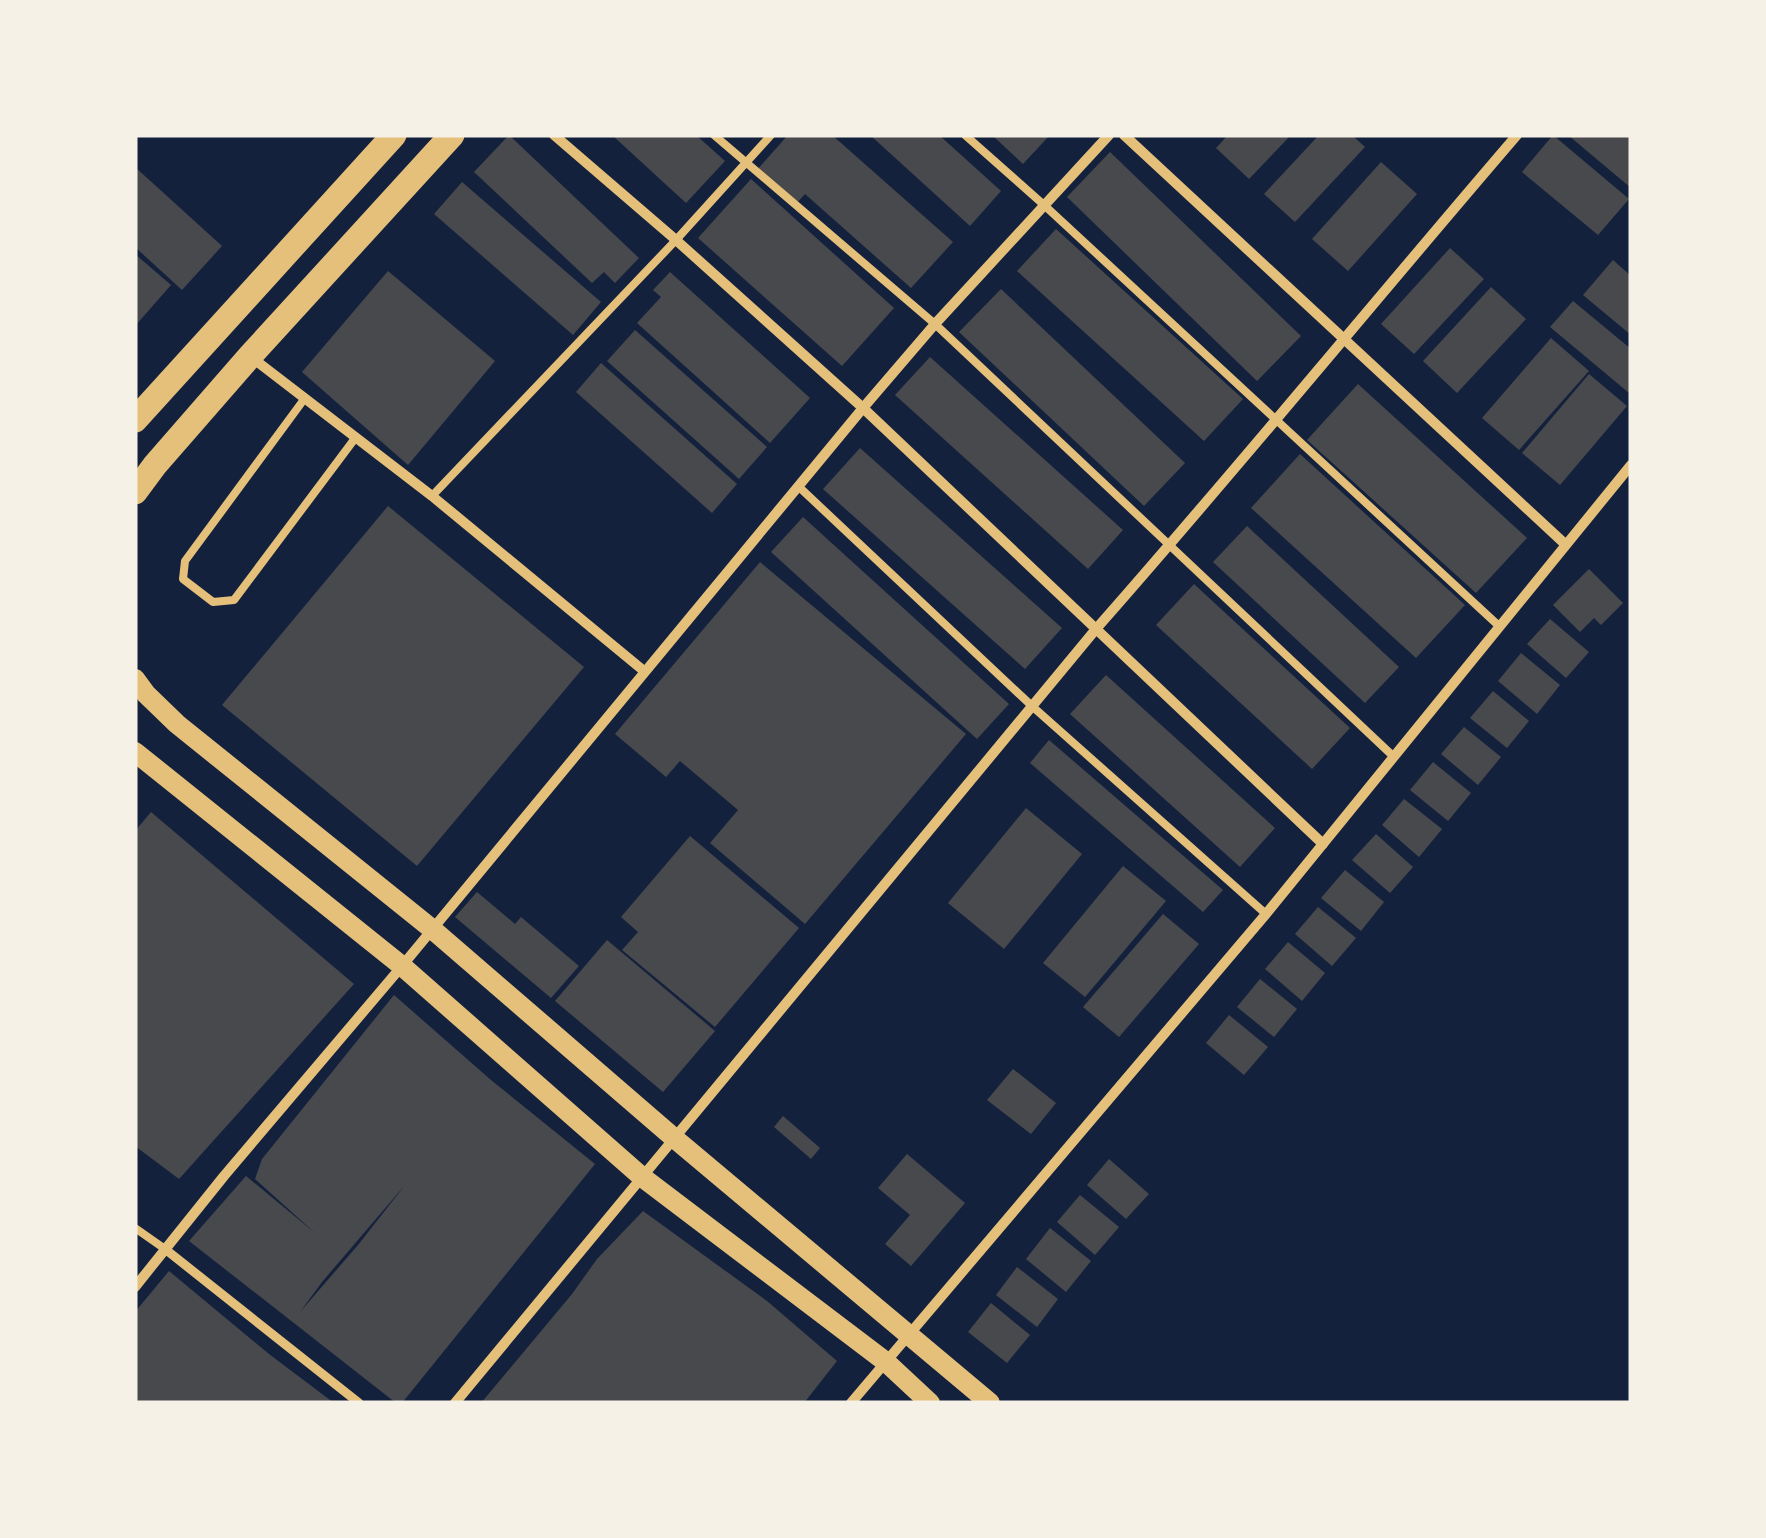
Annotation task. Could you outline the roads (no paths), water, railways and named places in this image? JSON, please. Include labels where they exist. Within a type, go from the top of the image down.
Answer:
[{"type":"main road","points":[[135,420],[394,135]]},
{"type":"main road","points":[[135,492],[250,356],[452,135]]},
{"type":"main road","points":[[135,679],[177,724],[432,928],[674,1138],[990,1403]]},
{"type":"main road","points":[[135,752],[402,966],[642,1177],[886,1362],[930,1403]]},
{"type":"street","points":[[554,135],[863,408],[1323,844]]},
{"type":"street","points":[[135,1286],[863,408],[1109,135]]},
{"type":"street","points":[[1124,135],[1565,544]]},
{"type":"street","points":[[455,1403],[1096,629],[1517,135]]},
{"type":"street","points":[[250,356],[432,496],[644,671]]},
{"type":"street","points":[[851,1403],[1266,914],[1631,465]]},
{"type":"street","points":[[165,1249],[359,1403]]},
{"type":"lane","points":[[714,135],[935,324],[1393,756]]},
{"type":"lane","points":[[432,496],[771,135]]},
{"type":"lane","points":[[965,135],[1499,626]]},
{"type":"lane","points":[[305,398],[185,561],[184,579],[213,602],[234,600],[356,437]]},
{"type":"lane","points":[[798,486],[1033,707],[1266,914]]},
{"type":"lane","points":[[135,1228],[165,1249]]}]
